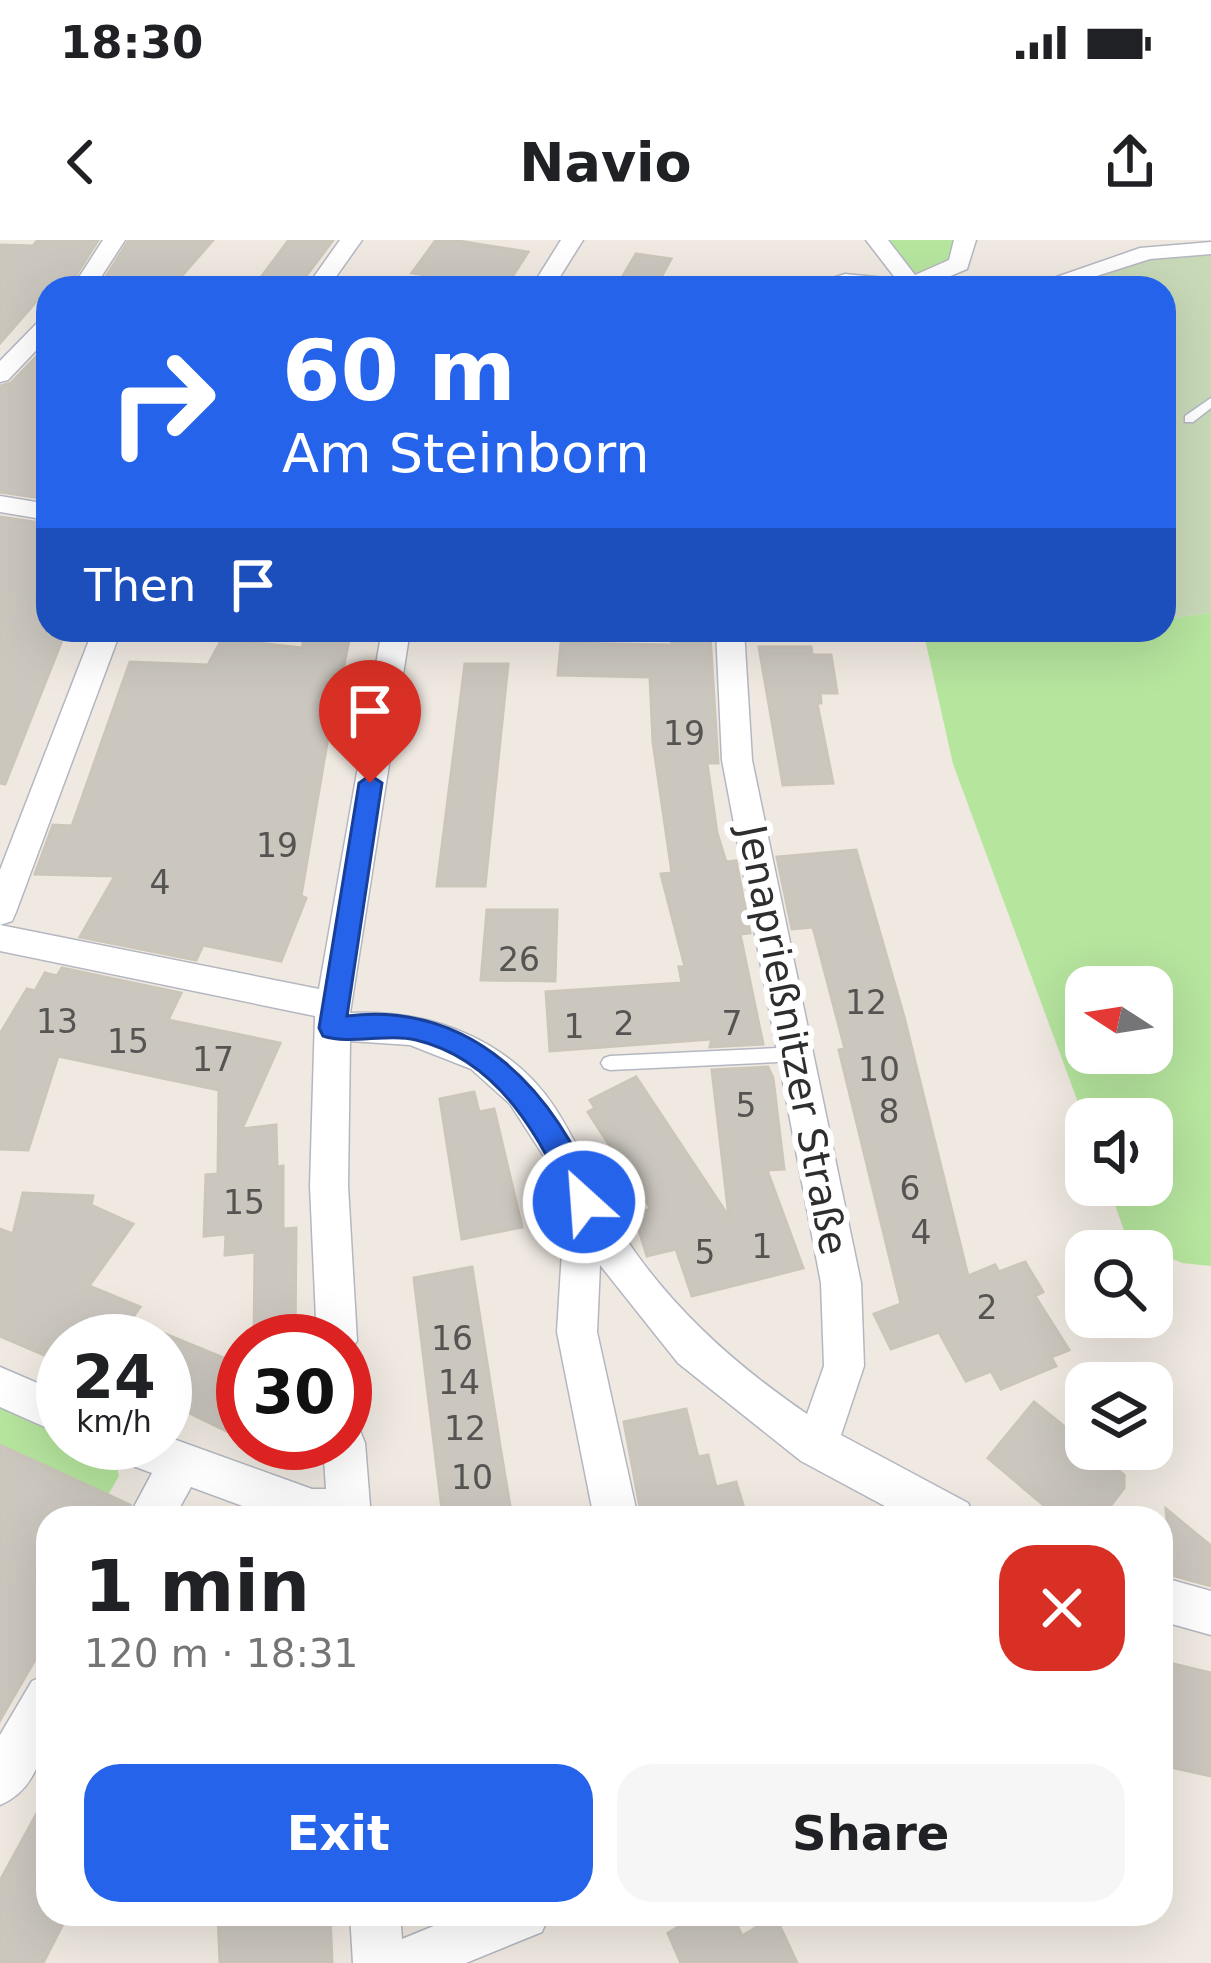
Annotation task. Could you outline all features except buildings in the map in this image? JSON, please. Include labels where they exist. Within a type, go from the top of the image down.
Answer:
[{"type":"street","points":[[91,276],[115,240]]},
{"type":"street","points":[[326,276],[351,240]]},
{"type":"street","points":[[550,276],[572,240]]},
{"type":"street","points":[[877,240],[906,276]]},
{"type":"street","points":[[936,276],[959,264],[965,240]]},
{"type":"street","points":[[1148,253],[1168,240]]},
{"type":"street","points":[[1074,276],[1148,253],[1211,248]]},
{"type":"street","points":[[0,375],[36,338]]},
{"type":"street","points":[[0,503],[36,510]]},
{"type":"street","points":[[0,912],[101,642]]},
{"type":"street","points":[[336,1314],[329,1186],[333,1017],[394,642]]},
{"type":"street","name":"Jenaprießnitzer Straße","points":[[731,642],[736,760],[841,1283],[844,1366],[816,1446]]},
{"type":"street","points":[[0,938],[364,1024],[418,1029],[468,1050],[522,1091],[571,1167],[610,1248],[664,1319],[751,1397],[816,1446],[930,1506]]},
{"type":"street","points":[[584,1202],[577,1332],[613,1506]]},
{"type":"street","points":[[0,1387],[36,1403]]},
{"type":"street","points":[[157,1506],[178,1470]]},
{"type":"street","points":[[192,1470],[300,1506]]},
{"type":"street","points":[[346,1470],[348,1506]]},
{"type":"street","points":[[1173,1602],[1211,1612]]},
{"type":"street","points":[[0,1781],[36,1718]]},
{"type":"street","points":[[376,1926],[379,1963]]},
{"type":"street","points":[[405,1963],[495,1926]]},
{"type":"lane","points":[[1189,419],[1211,402]]},
{"type":"lane","points":[[610,1063],[798,1054]]},
{"type":"green space","points":[[877,240],[965,240],[959,264],[931,276],[904,276]]},
{"type":"green space","points":[[1211,248],[1211,613],[1176,617],[1176,276],[1074,276],[1148,253]]},
{"type":"green space","points":[[1211,613],[1211,1266],[1173,1259],[1173,1230],[1124,1230],[1115,1206],[1173,1206],[1173,1098],[1076,1098],[1068,1074],[1173,1074],[1173,966],[1065,966],[1065,1067],[953,764],[926,642],[1176,642],[1176,617]]},
{"type":"green space","points":[[0,1387],[36,1403],[36,1469],[0,1456]]},
{"type":"green space","points":[[39,1470],[118,1470],[108,1495]]},
{"type":"route","points":[[370,783],[332,1028],[364,1024],[418,1029],[468,1050],[522,1091],[571,1167],[584,1202]]}]
